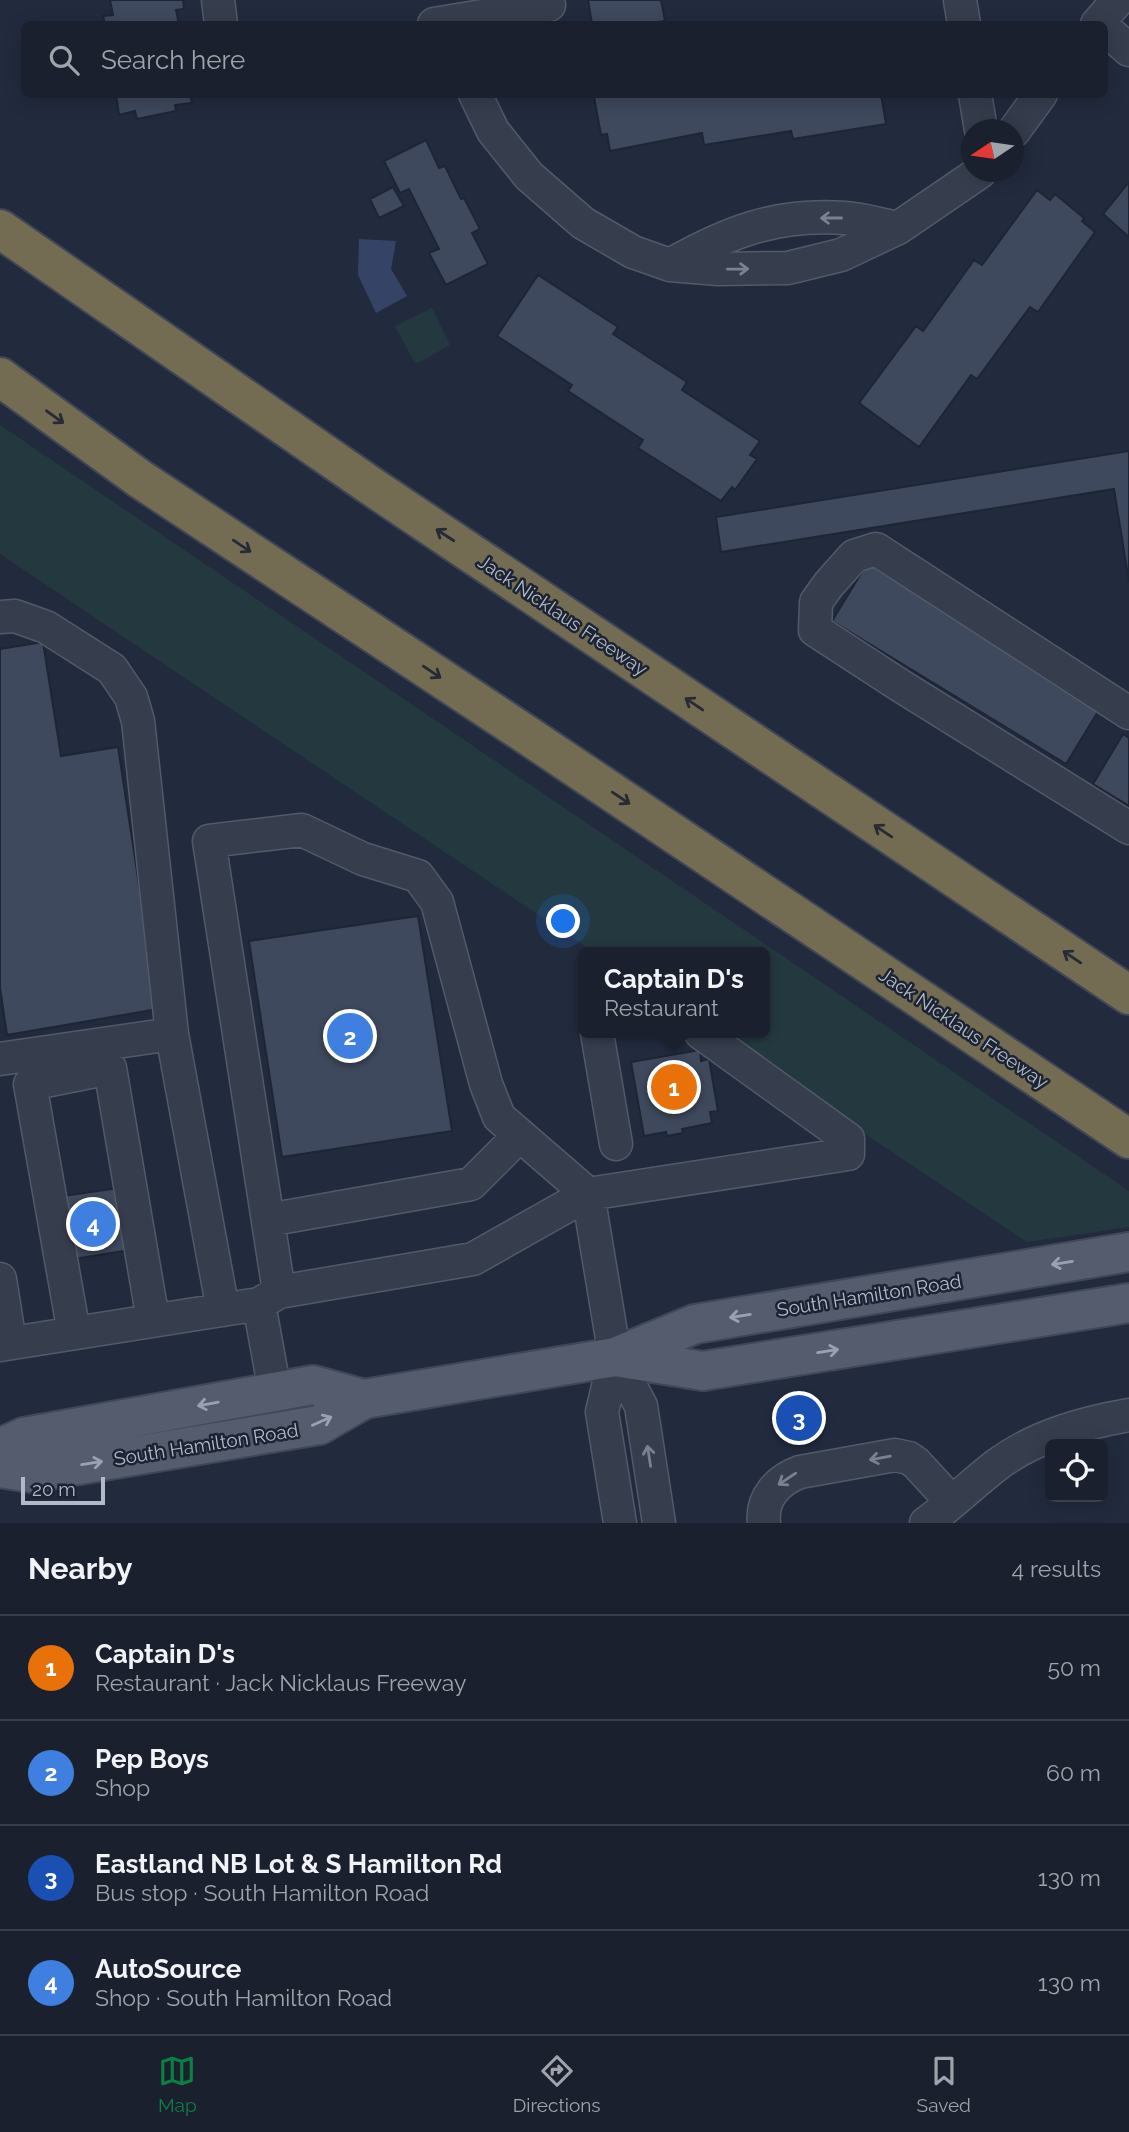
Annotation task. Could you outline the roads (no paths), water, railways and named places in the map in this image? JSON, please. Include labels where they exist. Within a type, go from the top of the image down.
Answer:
[{"type":"highway","name":"Jack Nicklaus Freeway","points":[[0,229],[371,486],[1129,995]]},
{"type":"highway","name":"Jack Nicklaus Freeway","points":[[0,377],[140,479],[1129,1139]]},
{"type":"main road","name":"South Hamilton Road","points":[[0,1468],[31,1473],[319,1425],[364,1399],[615,1357],[695,1324],[1129,1252]]},
{"type":"main road","name":"South Hamilton Road","points":[[615,1357],[703,1371],[1129,1303]]},
{"type":"main road","name":"South Hamilton Road","points":[[0,1448],[24,1437],[313,1385],[364,1399]]},
{"type":"street","points":[[218,0],[221,21]]},
{"type":"street","points":[[960,0],[964,21]]},
{"type":"street","points":[[441,18],[549,5]]},
{"type":"street","points":[[1108,25],[1129,50]]},
{"type":"street","points":[[477,98],[493,131],[529,176],[583,223],[632,252],[670,265],[718,269],[788,268],[841,255],[898,228],[965,182]]},
{"type":"street","points":[[976,98],[979,119]]},
{"type":"street","points":[[1022,119],[1038,98]]},
{"type":"street","points":[[670,265],[710,242],[760,224],[799,218],[846,218],[898,228]]},
{"type":"street","points":[[1129,713],[876,549],[854,556],[816,603],[815,630],[1129,828]]},
{"type":"street","points":[[0,617],[15,616],[46,626],[112,668],[131,697],[138,721],[172,1034],[223,1310]]},
{"type":"street","points":[[275,1392],[269,1298],[268,1220],[209,841],[302,830],[363,859],[418,876],[438,902],[486,1084],[499,1117],[588,1194],[615,1357],[641,1406],[659,1523]]},
{"type":"street","points":[[0,1059],[172,1034]]},
{"type":"street","points":[[598,1038],[616,1144]]},
{"type":"street","points":[[0,1279],[5,1344],[223,1310],[269,1298],[473,1258],[588,1194],[848,1154],[848,1139],[708,1038]]},
{"type":"street","points":[[74,1333],[30,1084],[110,1068],[153,1320]]},
{"type":"street","points":[[268,1220],[471,1184],[520,1135]]},
{"type":"street","points":[[615,1357],[602,1412],[620,1523]]},
{"type":"street","points":[[926,1523],[998,1464],[1024,1448],[1075,1427],[1129,1415]]},
{"type":"street","points":[[764,1523],[766,1500],[788,1476],[895,1455],[909,1458],[916,1463],[952,1502]]},
{"type":"water","points":[[359,239],[396,241],[391,269],[407,296],[376,313],[358,275]]},
{"type":"place","name":"Pep Boys","points":[[350,1036]]},
{"type":"place","name":"Captain D's","points":[[674,1087]]},
{"type":"place","name":"AutoSource","points":[[93,1224]]},
{"type":"place","name":"Eastland NB Lot & S Hamilton Rd","points":[[799,1418]]}]
